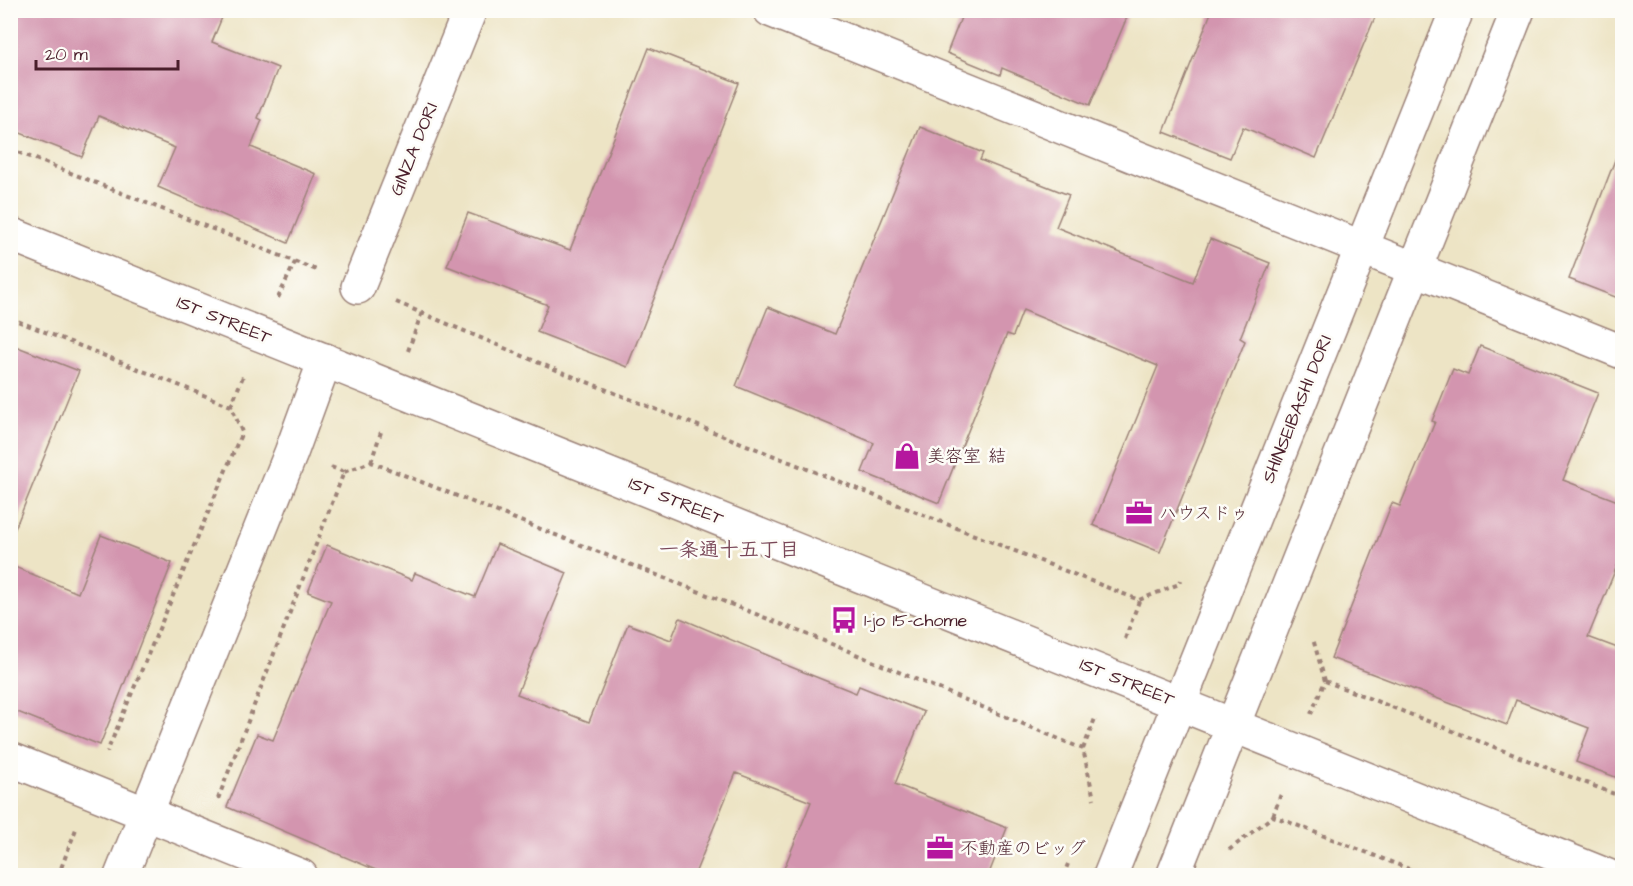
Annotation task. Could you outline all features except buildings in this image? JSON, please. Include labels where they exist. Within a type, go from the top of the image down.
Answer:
[{"type":"street","name":"GINZA DORI","points":[[358,287],[470,10]]},
{"type":"street","points":[[770,10],[1623,352]]},
{"type":"street","name":"SHINSEIBASHI DORI","points":[[1110,876],[1457,10]]},
{"type":"street","points":[[1173,876],[1518,10]]},
{"type":"street","name":"1ST STREET","points":[[10,234],[1608,876]]},
{"type":"street","points":[[121,876],[291,453],[325,360]]},
{"type":"street","points":[[10,759],[301,876]]},
{"type":"path","points":[[10,149],[358,287],[549,367],[1140,600],[1179,584],[1183,573]]},
{"type":"path","points":[[10,318],[231,406],[242,432],[90,791],[58,876]]},
{"type":"path","points":[[204,837],[344,472],[371,462],[834,645],[1083,748],[1094,798]]},
{"type":"path","points":[[1313,638],[1325,681],[1623,797]]},
{"type":"path","points":[[1225,859],[1228,850],[1273,816],[1427,876]]},
{"type":"place","name":"美容室 結","points":[[907,456]]},
{"type":"place","name":"ハウスドゥ","points":[[1139,513]]},
{"type":"place","name":"1-jo 15-chome","points":[[844,620]]},
{"type":"place","name":"不動産のビッグ","points":[[940,848]]},
{"type":"district","name":"一条通十五丁目","points":[[729,550]]}]
